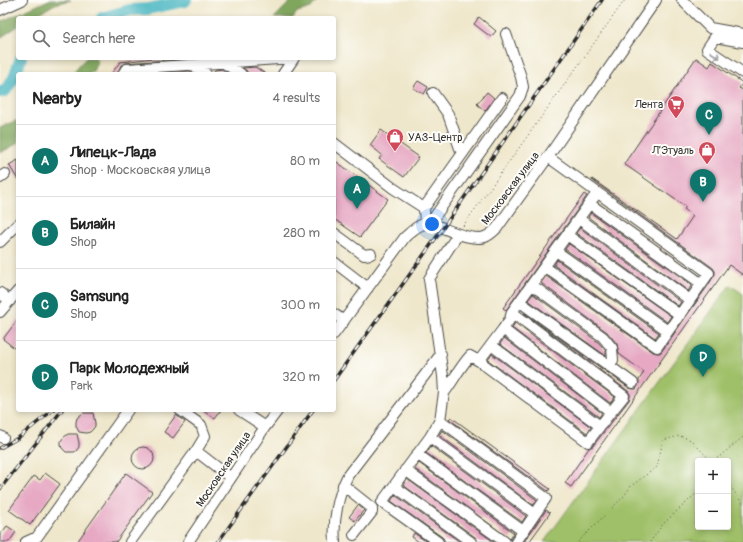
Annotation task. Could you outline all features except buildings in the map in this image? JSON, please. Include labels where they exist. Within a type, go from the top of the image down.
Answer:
[{"type":"street","points":[[0,10],[22,0]]},
{"type":"street","name":"Московская улица","points":[[425,224],[439,226],[471,238],[486,237],[497,228],[548,157],[656,0]]},
{"type":"street","points":[[682,0],[710,28],[743,34]]},
{"type":"street","points":[[336,331],[405,237],[416,228],[433,219],[520,96],[523,87],[522,77],[506,34]]},
{"type":"street","points":[[743,42],[715,37],[707,49],[743,72]]},
{"type":"street","points":[[131,72],[165,66],[266,60]]},
{"type":"street","points":[[284,72],[293,60]]},
{"type":"street","points":[[224,63],[238,72]]},
{"type":"street","points":[[192,65],[203,72]]},
{"type":"street","points":[[165,66],[172,72]]},
{"type":"street","points":[[433,93],[448,114],[462,154]]},
{"type":"street","points":[[425,224],[424,208],[502,98]]},
{"type":"street","points":[[336,145],[393,188],[424,208]]},
{"type":"street","points":[[545,267],[657,348],[709,273],[548,157]]},
{"type":"street","points":[[479,361],[510,319],[512,312],[597,193]]},
{"type":"street","points":[[590,204],[702,284]]},
{"type":"street","points":[[579,219],[690,300]]},
{"type":"street","points":[[0,242],[16,226]]},
{"type":"street","points":[[336,234],[364,255],[371,254]]},
{"type":"street","points":[[438,542],[382,502],[430,437],[440,420],[444,393],[444,376],[429,279],[458,234]]},
{"type":"street","points":[[567,235],[680,315]]},
{"type":"street","points":[[556,251],[668,331]]},
{"type":"street","points":[[336,264],[368,288]]},
{"type":"street","points":[[532,285],[604,337],[612,348],[614,360],[609,366]]},
{"type":"street","points":[[0,293],[10,300]]},
{"type":"street","points":[[0,312],[16,293]]},
{"type":"street","points":[[520,302],[633,382]]},
{"type":"street","points":[[444,393],[452,383],[464,362],[470,356],[479,361],[588,442],[624,396],[512,312]]},
{"type":"street","points":[[336,315],[344,321]]},
{"type":"street","points":[[502,329],[611,412]]},
{"type":"street","points":[[491,345],[600,426]]},
{"type":"street","points":[[335,542],[336,508],[343,485],[348,475],[441,354]]},
{"type":"street","points":[[26,542],[37,537],[127,412]]},
{"type":"street","points":[[130,542],[196,451],[205,436],[201,425],[183,412]]},
{"type":"street","points":[[242,412],[265,427]]},
{"type":"street","name":"Московская улица","points":[[188,542],[276,412]]},
{"type":"street","points":[[440,420],[546,498],[516,542]]},
{"type":"street","points":[[430,437],[535,514]]},
{"type":"street","points":[[196,451],[231,478]]},
{"type":"street","points":[[417,454],[524,531]]},
{"type":"street","points":[[405,470],[505,542]]},
{"type":"street","points":[[343,485],[372,508],[372,512],[354,535]]},
{"type":"street","points":[[394,486],[471,542]]},
{"type":"path","points":[[458,234],[624,0]]},
{"type":"path","points":[[578,542],[624,496],[631,486],[657,467],[663,440],[680,436],[691,440],[708,458]]},
{"type":"path","points":[[718,458],[743,437]]},
{"type":"path","points":[[731,487],[743,504]]},
{"type":"path","points":[[650,542],[663,524],[696,494]]},
{"type":"green space","points":[[49,0],[71,0],[55,4],[34,16],[16,16],[16,27],[0,38],[0,22]]},
{"type":"green space","points":[[292,0],[317,0],[311,8],[297,12],[294,16],[276,16]]},
{"type":"green space","points":[[84,60],[98,60],[92,72],[73,72]]},
{"type":"green space","points":[[16,121],[16,144],[0,153],[0,128]]},
{"type":"green space","points":[[730,285],[743,294],[743,542],[544,542]]},
{"type":"waterway","points":[[109,16],[130,10],[148,9],[186,0]]},
{"type":"waterway","points":[[16,72],[20,60]]},
{"type":"waterway","points":[[0,92],[5,91],[16,72]]},
{"type":"railway","points":[[336,377],[443,228],[602,0]]},
{"type":"railway","points":[[0,448],[18,438],[50,412]]},
{"type":"railway","points":[[0,489],[60,412]]},
{"type":"railway","points":[[218,542],[312,412]]},
{"type":"place","name":"Лента","points":[[676,119]]},
{"type":"place","name":"Samsung","points":[[709,135]]},
{"type":"place","name":"УАЗ-Центр","points":[[395,152]]},
{"type":"place","name":"Л’Этуаль","points":[[707,165]]},
{"type":"place","name":"Билайн","points":[[703,202]]},
{"type":"place","name":"Липецк-Лада","points":[[357,209]]},
{"type":"place","name":"Парк Молодежный","points":[[703,377]]}]
